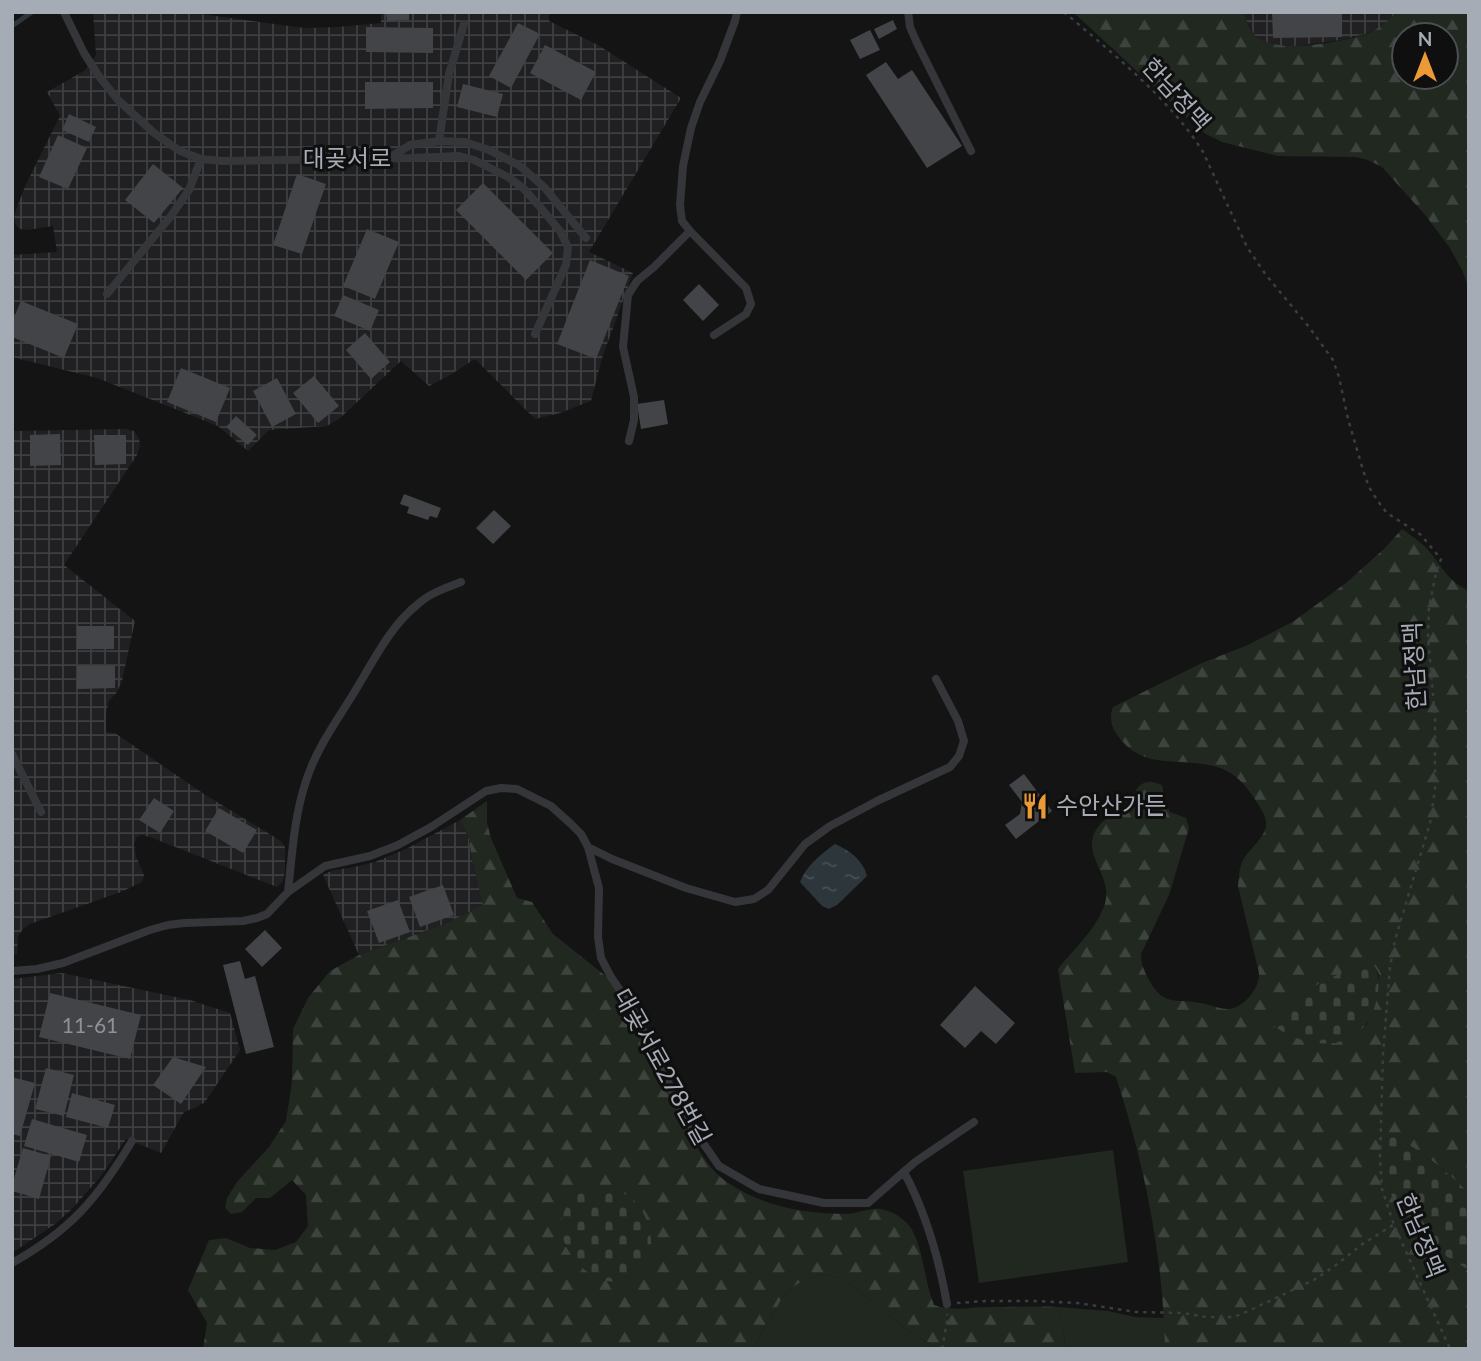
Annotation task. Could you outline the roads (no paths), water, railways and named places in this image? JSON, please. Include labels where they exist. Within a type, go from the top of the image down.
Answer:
[{"type":"lane","name":"대곶서로","points":[[64,12],[84,53],[118,100],[162,139],[180,151],[201,159],[223,161],[458,156],[474,160],[508,177],[523,188],[540,207],[560,231],[568,247],[566,265],[535,334]]},
{"type":"lane","points":[[714,335],[747,314],[751,303],[746,288],[682,221],[680,205],[683,166],[691,128],[724,51],[737,12]]},
{"type":"lane","points":[[908,12],[916,43],[971,151]]},
{"type":"lane","points":[[439,141],[449,74],[464,24]]},
{"type":"lane","points":[[389,158],[410,145],[439,141],[465,142],[489,150],[520,166],[544,187],[586,238]]},
{"type":"lane","points":[[107,294],[171,216],[189,190],[201,159]]},
{"type":"lane","points":[[629,441],[634,420],[634,397],[622,346],[628,295],[637,281],[690,231]]},
{"type":"lane","points":[[288,892],[293,837],[305,782],[316,752],[401,621],[418,604],[438,591],[461,582]]},
{"type":"lane","name":"대곶서로278번길","points":[[588,846],[611,859],[686,888],[735,902],[754,899],[768,890],[805,844],[830,826],[950,767],[959,756],[964,741],[958,722],[936,679]]},
{"type":"lane","points":[[12,754],[41,812]]},
{"type":"lane","name":"대곶서로278번길","points":[[12,971],[63,963],[168,925],[243,922],[257,918],[267,914],[288,892],[325,866],[385,851],[431,827],[486,791],[517,789],[551,806],[571,824],[588,846],[599,888],[598,937],[601,958],[632,1007],[685,1116],[719,1166],[759,1189],[824,1203],[868,1203],[915,1162],[974,1122]]},
{"type":"lane","points":[[12,1263],[73,1221],[101,1189],[132,1141]]},
{"type":"lane","points":[[904,1172],[916,1195],[942,1272],[947,1304]]},
{"type":"water","points":[[835,844],[855,856],[867,876],[837,905],[829,909],[822,906],[800,882],[819,856]]},
{"type":"waterway","points":[[12,26],[32,12]]},
{"type":"place","name":"수안산가든","points":[[1035,806]]}]
